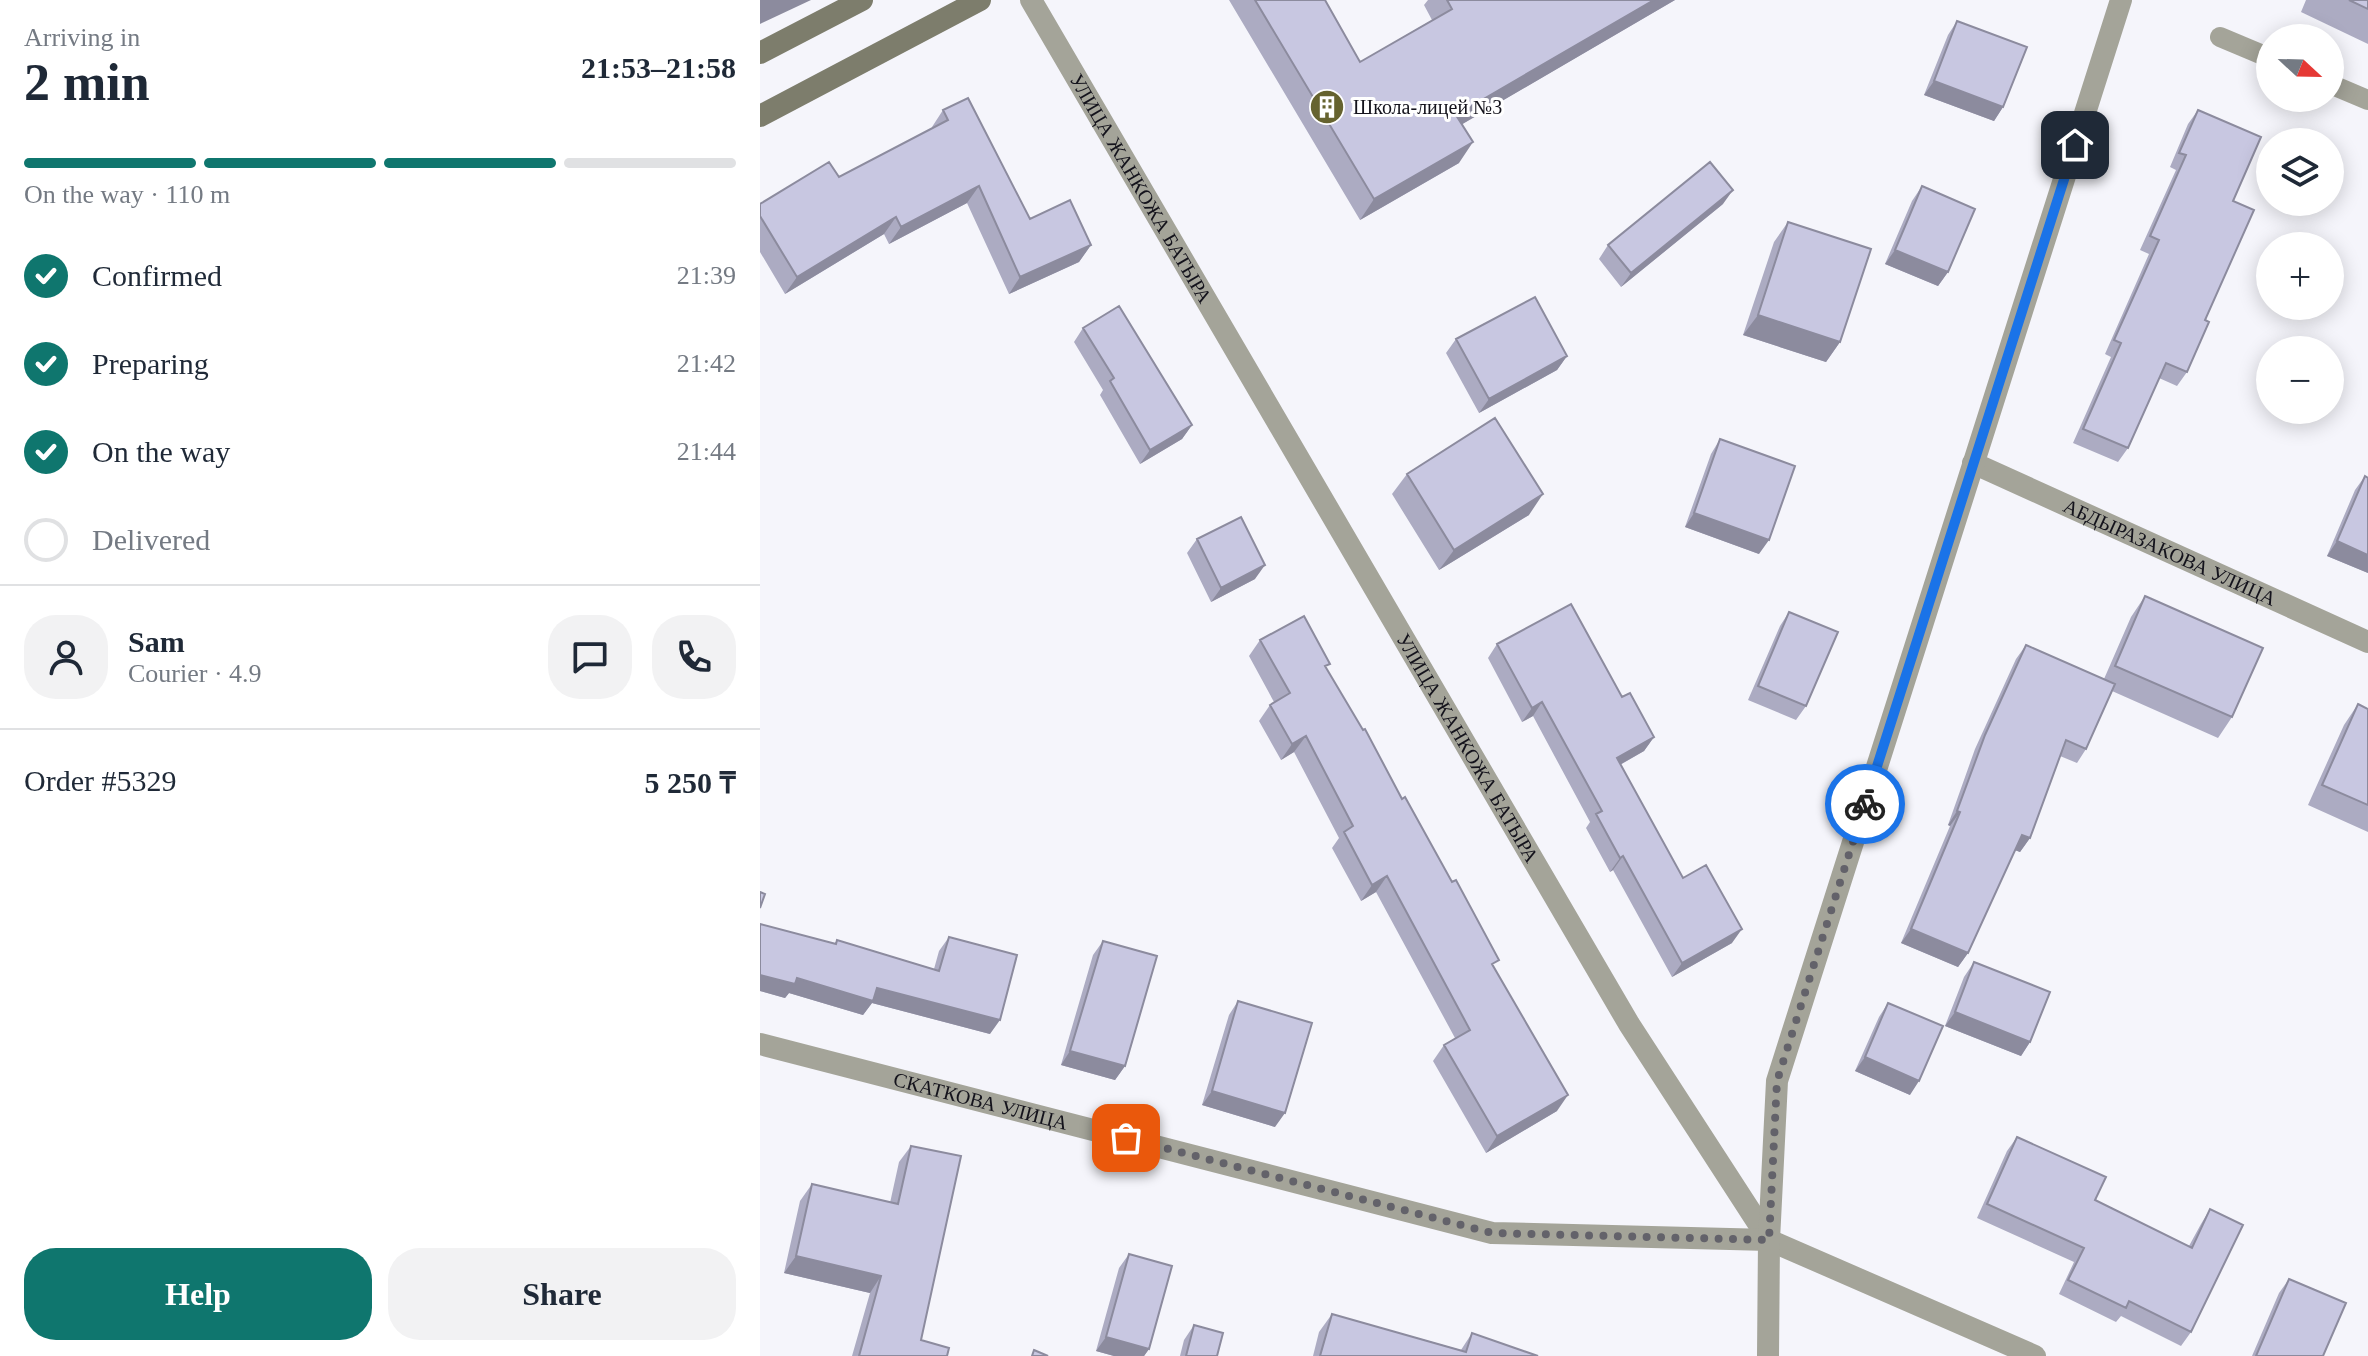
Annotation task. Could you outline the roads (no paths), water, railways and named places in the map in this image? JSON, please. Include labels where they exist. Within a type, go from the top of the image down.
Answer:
[{"type":"main road","points":[[760,53],[862,0]]},
{"type":"main road","points":[[760,116],[980,0]]},
{"type":"street","name":"УЛИЦА ЖАНКОЖА БАТЫРА","points":[[1031,0],[1629,1024],[1769,1240]]},
{"type":"street","points":[[1768,1356],[1769,1240],[1777,1081],[2121,0]]},
{"type":"street","name":"АБДЫРАЗАКОВА УЛИЦА","points":[[1973,463],[2368,642]]},
{"type":"street","name":"СКАТКОВА УЛИЦА","points":[[760,1044],[1492,1233],[1769,1240]]},
{"type":"street","points":[[1769,1240],[2035,1356]]},
{"type":"lane","points":[[2220,37],[2256,52]]},
{"type":"lane","points":[[2344,90],[2368,100]]},
{"type":"place","name":"Школа-лицей №3","points":[[1327,107]]}]
